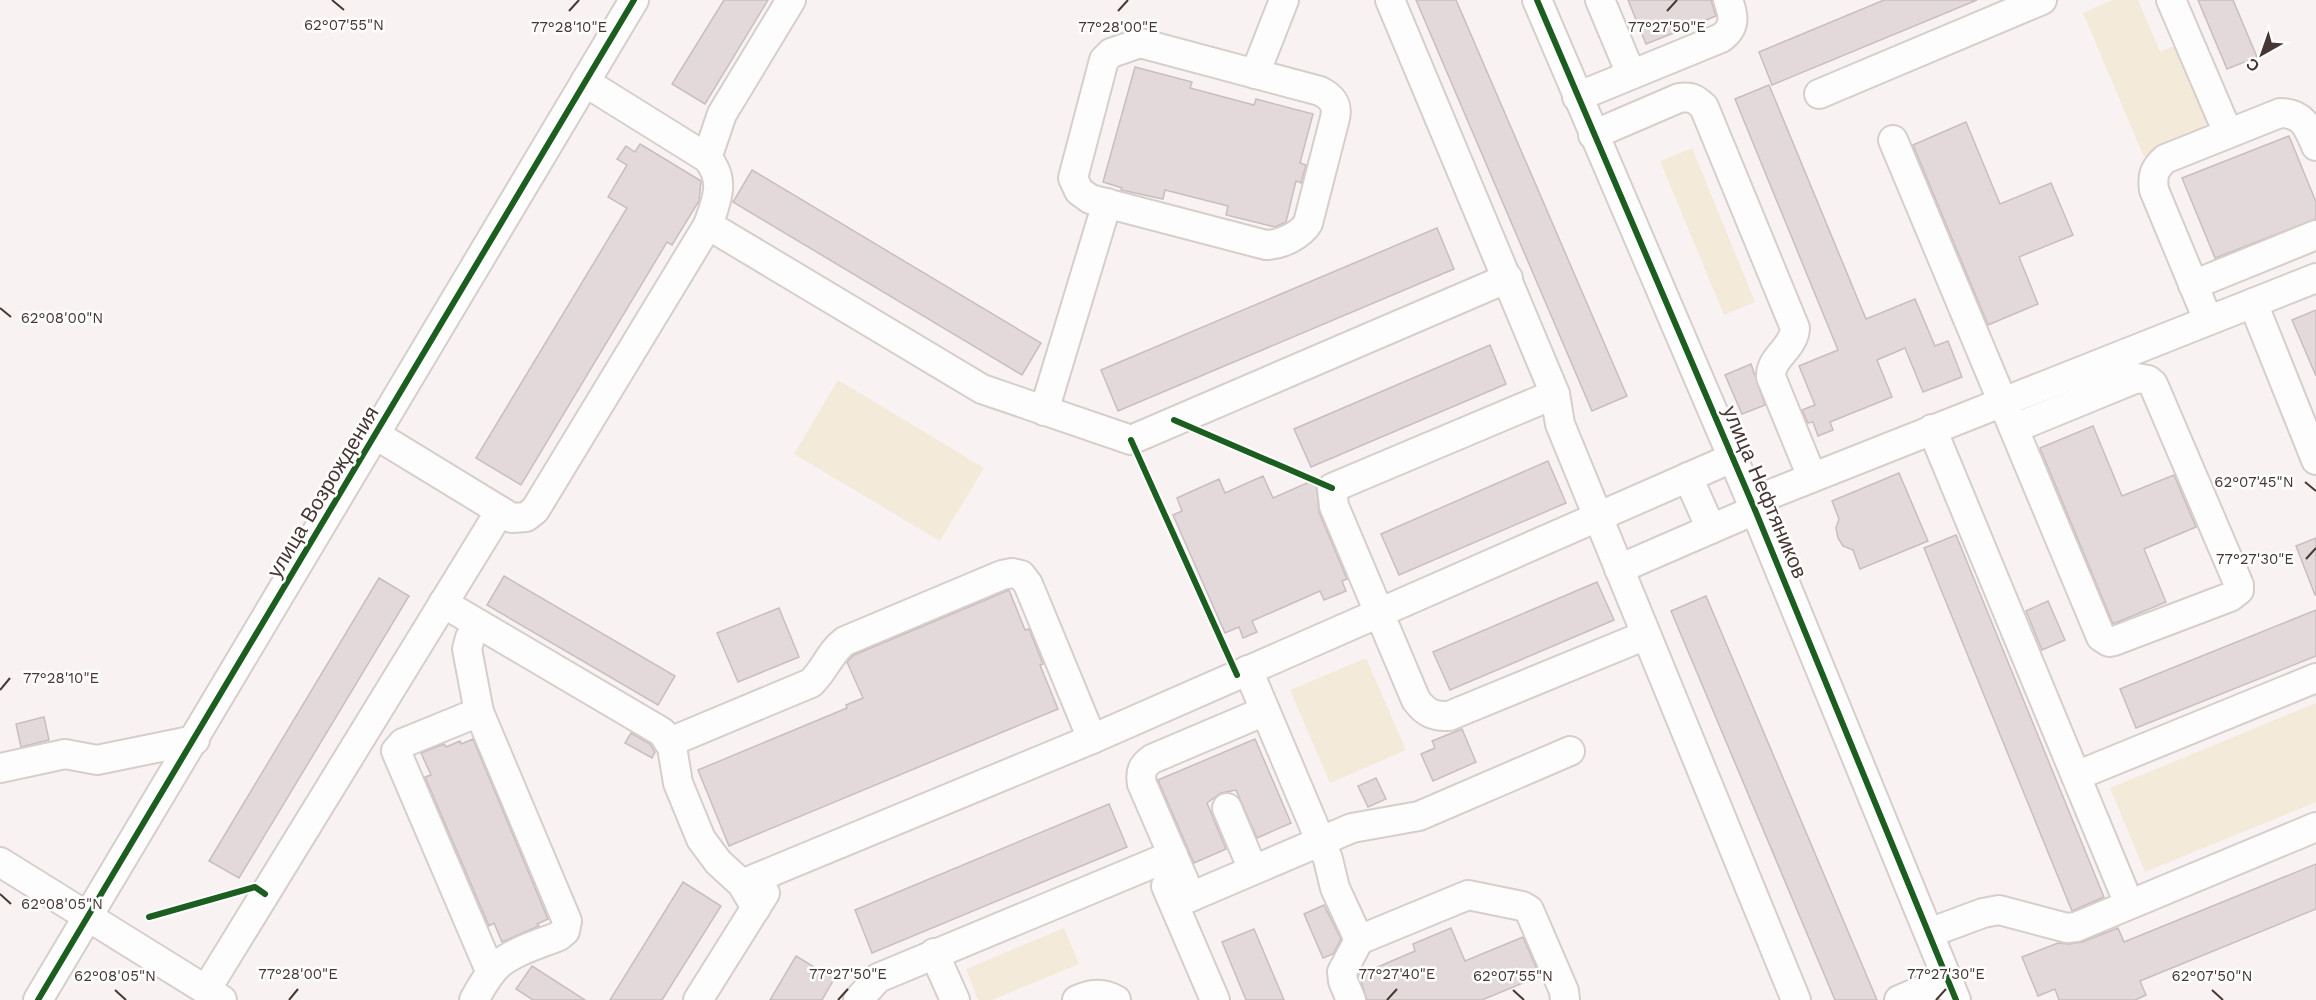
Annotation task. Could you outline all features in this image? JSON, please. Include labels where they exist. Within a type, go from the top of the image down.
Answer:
[{"type":"street","name":"улица Возрождения","points":[[38,1000],[634,0]]},
{"type":"street","points":[[706,158],[722,114],[791,0]]},
{"type":"street","points":[[1255,74],[1284,0]]},
{"type":"street","points":[[1390,0],[1555,394],[1560,424],[1796,1000]]},
{"type":"street","name":"улица Нефтяников","points":[[1537,0],[1753,506],[1952,990]]},
{"type":"street","points":[[1600,0],[1631,74]]},
{"type":"street","points":[[1819,94],[2042,0]]},
{"type":"street","points":[[2171,0],[2228,133]]},
{"type":"street","points":[[1577,97],[1721,38],[1729,32],[1733,24],[1734,2]]},
{"type":"street","points":[[1140,44],[1255,74],[1320,91],[1327,94],[1335,105],[1335,118],[1308,223],[1302,231],[1275,244],[1266,245],[1107,203],[1083,195],[1079,191],[1073,178],[1102,64],[1111,53],[1140,44]]},
{"type":"street","points":[[376,435],[512,518],[526,517],[536,510],[708,225],[717,198],[719,181],[715,167],[706,158],[585,82]]},
{"type":"street","points":[[1593,135],[1679,98],[1697,99],[1704,107],[1795,328],[1792,341],[1775,362],[1771,377],[1812,477]]},
{"type":"street","points":[[2208,320],[2154,190],[2152,179],[2156,167],[2165,159],[2280,113],[2291,113],[2307,125],[2316,146]]},
{"type":"street","points":[[1893,141],[2101,637],[2104,640],[2114,641],[2230,597],[2239,590],[2239,585],[2153,384],[2148,380],[2137,378],[2015,428]]},
{"type":"street","points":[[1044,411],[1107,203]]},
{"type":"street","points":[[708,225],[982,389],[1131,440],[1508,279]]},
{"type":"street","points":[[2193,285],[2316,235]]},
{"type":"street","points":[[1619,569],[1711,529],[1812,477],[2316,278]]},
{"type":"street","points":[[2253,303],[2316,460]]},
{"type":"street","points":[[1555,394],[1332,488],[1334,506],[1416,700],[1423,709],[1440,717],[1449,716],[1646,635]]},
{"type":"street","points":[[1932,429],[2129,904]]},
{"type":"street","points":[[698,1000],[749,896],[781,868],[1092,740],[1378,612],[1732,458]]},
{"type":"street","points":[[1688,477],[1711,529]]},
{"type":"street","points":[[0,862],[214,995],[443,603],[500,511]]},
{"type":"street","points":[[670,742],[811,683],[821,674],[836,648],[845,641],[1002,574],[1012,573],[1022,575],[1028,584],[1092,740]]},
{"type":"street","points":[[443,603],[662,732],[670,742],[678,783],[701,839],[718,862],[749,896]]},
{"type":"street","points":[[474,1000],[491,973],[507,958],[559,936],[565,931],[567,921],[479,712],[467,649],[478,624]]},
{"type":"street","points":[[1248,670],[1328,858],[1335,888],[1359,940]]},
{"type":"street","points":[[2076,776],[2316,678]]},
{"type":"street","points":[[1215,1000],[1182,900],[1164,859],[1140,774],[1144,765],[1152,759],[1265,711]]},
{"type":"street","points":[[479,712],[403,743],[396,751],[491,973]]},
{"type":"street","points":[[0,768],[65,754],[97,760],[195,740]]},
{"type":"street","points":[[1182,900],[1360,825],[1419,816],[1570,751]]},
{"type":"street","points":[[1227,808],[1253,870]]},
{"type":"street","points":[[1929,933],[1983,913],[1999,910],[2067,928],[2076,927],[2316,827]]},
{"type":"street","points":[[858,1000],[878,978],[934,952],[1164,859]]},
{"type":"street","points":[[1351,1000],[1343,981],[1342,972],[1359,940],[1468,895],[1522,906],[1529,910],[1534,917],[1564,991],[1565,1000]]},
{"type":"street","points":[[934,952],[955,1000]]},
{"type":"street","points":[[1899,1000],[1952,990]]},
{"type":"street","points":[[1077,1000],[1089,995],[1103,994],[1116,1000]]},
{"type":"shaded area","points":[[2112,0],[2138,0],[2160,52],[2176,45],[2207,117],[2205,126],[2200,132],[2144,157],[2083,13]]},
{"type":"shaded area","points":[[1692,148],[1755,302],[1724,315],[1660,161]]},
{"type":"shaded area","points":[[838,380],[984,468],[940,541],[794,454]]},
{"type":"shaded area","points":[[1366,658],[1406,750],[1330,783],[1290,690]]},
{"type":"shaded area","points":[[2316,703],[2316,802],[2145,872],[2110,788]]},
{"type":"shaded area","points":[[1064,928],[1079,964],[992,1000],[978,1000],[966,969]]},
{"type":"building","points":[[724,0],[768,0],[705,104],[672,84]]},
{"type":"building","points":[[1416,0],[1456,0],[1627,396],[1592,411]]},
{"type":"building","points":[[1628,0],[1711,0],[1716,16],[1646,44]]},
{"type":"building","points":[[1884,0],[1977,0],[1772,85],[1759,52]]},
{"type":"building","points":[[2198,0],[2233,0],[2257,57],[2227,69]]},
{"type":"building","points":[[1135,67],[1192,82],[1190,88],[1254,105],[1256,99],[1313,114],[1300,163],[1306,165],[1301,183],[1296,181],[1286,222],[1275,227],[1226,215],[1228,206],[1165,190],[1163,199],[1121,190],[1122,188],[1103,182]]},
{"type":"building","points":[[1769,85],[1866,319],[1915,299],[1935,346],[1948,341],[1962,377],[1923,392],[1905,348],[1877,360],[1892,397],[1830,422],[1833,430],[1818,436],[1813,422],[1808,423],[1802,410],[1815,405],[1799,366],[1838,350],[1735,99]]},
{"type":"building","points":[[1966,122],[2000,204],[2051,183],[2073,235],[2019,257],[2038,304],[1988,325],[1913,145]]},
{"type":"building","points":[[2289,136],[2316,202],[2316,219],[2215,258],[2182,178]]},
{"type":"building","points":[[640,144],[701,181],[699,201],[672,245],[667,242],[521,485],[476,458],[627,208],[608,197],[627,165],[617,159],[626,146],[635,152]]},
{"type":"building","points":[[752,170],[1041,343],[1022,375],[733,202]]},
{"type":"building","points":[[1437,228],[1454,269],[1118,411],[1101,370]]},
{"type":"building","points":[[2316,310],[2316,376],[2292,320]]},
{"type":"building","points":[[1490,345],[1506,384],[1311,467],[1294,429]]},
{"type":"building","points":[[1751,364],[1765,405],[1742,414],[1725,375]]},
{"type":"building","points":[[2093,426],[2122,496],[2174,475],[2196,527],[2144,549],[2166,602],[2113,624],[2040,448]]},
{"type":"building","points":[[1548,461],[1566,503],[1399,575],[1381,534]]},
{"type":"building","points":[[1899,473],[1928,541],[1860,569],[1853,550],[1843,546],[1838,538],[1836,528],[1839,519],[1832,501]]},
{"type":"building","points":[[1263,476],[1273,498],[1316,479],[1319,512],[1347,579],[1342,581],[1346,591],[1324,600],[1320,591],[1252,621],[1257,632],[1243,638],[1239,627],[1225,633],[1173,515],[1182,511],[1177,498],[1219,479],[1225,493]]},
{"type":"building","points":[[1956,535],[2104,897],[2072,911],[1924,548]]},
{"type":"building","points":[[2316,538],[2316,595],[2315,595],[2296,546]]},
{"type":"building","points":[[504,576],[675,676],[658,705],[487,605]]},
{"type":"building","points":[[379,578],[409,596],[239,878],[209,861]]},
{"type":"building","points":[[1597,582],[1614,620],[1450,690],[1433,652]]},
{"type":"building","points":[[1009,590],[1025,630],[1029,629],[1043,664],[1040,665],[1058,709],[729,846],[698,770],[847,708],[846,705],[863,698],[847,662],[854,655]]},
{"type":"building","points":[[1706,596],[1877,1000],[1835,1000],[1671,611]]},
{"type":"building","points":[[2048,601],[2065,640],[2042,650],[2026,611]]},
{"type":"building","points":[[779,608],[799,657],[738,682],[717,633]]},
{"type":"building","points":[[2316,610],[2316,656],[2136,728],[2120,689]]},
{"type":"building","points":[[44,717],[49,740],[21,747],[16,724]]},
{"type":"building","points":[[1462,729],[1476,762],[1433,781],[1421,754],[1435,748],[1432,741]]},
{"type":"building","points":[[631,733],[650,744],[655,752],[652,758],[625,743]]},
{"type":"building","points":[[473,739],[548,919],[537,924],[539,926],[502,942],[494,923],[489,926],[425,777],[431,775],[421,753],[444,744],[446,747]]},
{"type":"building","points":[[1255,739],[1291,823],[1257,838],[1236,790],[1221,793],[1207,803],[1226,849],[1194,863],[1158,780]]},
{"type":"building","points":[[1376,778],[1386,799],[1368,807],[1358,786]]},
{"type":"building","points":[[1109,804],[1127,847],[872,953],[855,910]]},
{"type":"building","points":[[2316,864],[2316,909],[2140,981],[2146,995],[2135,1000],[2059,1000],[2055,989],[2038,996],[2022,957],[2058,943],[2082,942],[2118,928],[2124,942]]},
{"type":"building","points":[[683,882],[721,906],[662,1000],[610,1000]]},
{"type":"building","points":[[1324,905],[1341,939],[1333,954],[1323,958],[1304,914]]},
{"type":"building","points":[[1451,928],[1465,961],[1523,937],[1540,976],[1482,1000],[1367,1000],[1359,975],[1415,951],[1413,944]]},
{"type":"building","points":[[1254,929],[1284,1000],[1246,1000],[1222,942]]},
{"type":"building","points":[[796,956],[834,979],[822,1000],[770,1000]]},
{"type":"building","points":[[532,966],[585,1000],[533,1000],[516,989]]},
{"type":"cycle path","points":[[38,1000],[634,0]]},
{"type":"cycle path","points":[[1537,0],[1755,510],[1956,1000]]},
{"type":"cycle path","points":[[1174,420],[1332,488]]},
{"type":"cycle path","points":[[1131,440],[1237,675]]},
{"type":"cycle path","points":[[149,917],[255,887],[265,894]]}]
